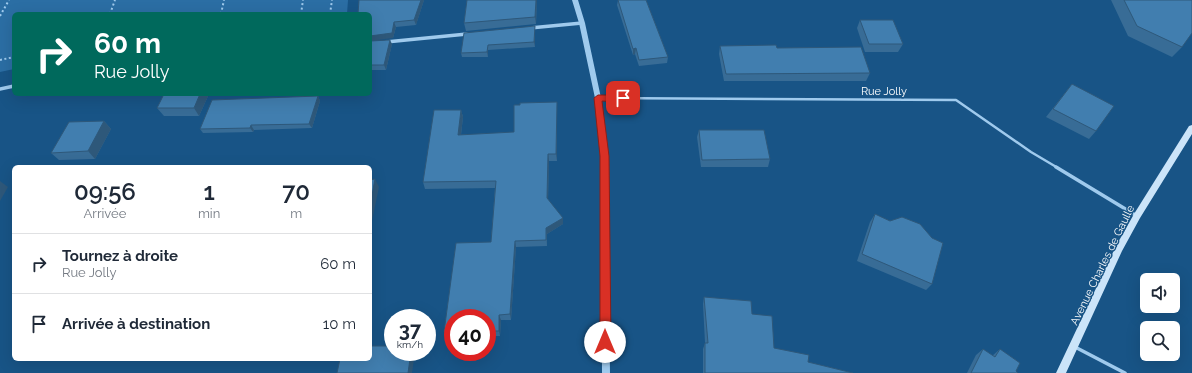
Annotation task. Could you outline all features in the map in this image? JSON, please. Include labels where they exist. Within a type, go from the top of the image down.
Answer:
[{"type":"main road","name":"Avenue Charles de Gaulle","points":[[1061,373],[1137,216],[1192,128]]},
{"type":"street","points":[[575,0],[582,23],[598,98],[604,156],[606,373]]},
{"type":"street","points":[[527,28],[582,23]]},
{"type":"street","points":[[378,42],[472,33]]},
{"type":"street","points":[[0,89],[12,86]]},
{"type":"lane","name":"Rue Jolly","points":[[598,98],[956,100],[1031,152],[1137,216]]},
{"type":"lane","points":[[1074,347],[1124,373]]},
{"type":"path","points":[[0,16],[9,0]]},
{"type":"path","points":[[111,12],[116,0]]},
{"type":"path","points":[[221,12],[224,0]]},
{"type":"path","points":[[300,12],[303,0]]},
{"type":"path","points":[[330,12],[332,0]]},
{"type":"path","points":[[0,60],[12,58]]},
{"type":"shaded area","points":[[0,0],[348,0],[347,12],[12,12],[12,69],[0,72]]},
{"type":"building","points":[[359,0],[421,0],[414,20],[394,22],[392,33],[372,36],[372,12],[358,12]]},
{"type":"building","points":[[467,0],[536,0],[535,17],[464,23]]},
{"type":"building","points":[[618,0],[646,0],[668,57],[639,60],[636,48],[633,49]]},
{"type":"building","points":[[1124,0],[1192,0],[1192,33],[1182,47],[1137,26]]},
{"type":"building","points":[[860,20],[893,20],[903,44],[869,44]]},
{"type":"building","points":[[535,26],[534,42],[488,45],[487,52],[461,53],[464,33]]},
{"type":"building","points":[[390,40],[384,65],[372,65],[372,41]]},
{"type":"building","points":[[776,45],[777,48],[861,47],[870,73],[726,74],[720,46]]},
{"type":"building","points":[[1072,84],[1114,106],[1096,131],[1053,109]]},
{"type":"building","points":[[163,96],[199,96],[194,108],[157,108]]},
{"type":"building","points":[[318,96],[309,124],[251,125],[250,128],[200,129],[212,100]]},
{"type":"building","points":[[557,102],[556,154],[548,154],[547,198],[563,218],[546,228],[546,240],[515,241],[510,314],[499,315],[499,331],[496,331],[496,309],[447,309],[456,243],[491,242],[496,181],[423,182],[434,110],[461,110],[458,135],[514,132],[514,105],[520,105],[520,103]]},
{"type":"building","points":[[104,121],[88,151],[51,153],[69,122]]},
{"type":"building","points":[[699,130],[764,130],[770,159],[702,160]]},
{"type":"building","points":[[375,179],[372,195],[372,180]]},
{"type":"building","points":[[875,214],[890,221],[902,217],[920,224],[932,238],[943,243],[932,284],[862,254]]},
{"type":"building","points":[[704,297],[751,301],[752,314],[772,316],[774,348],[809,355],[808,362],[853,373],[705,373],[705,343],[708,343]]},
{"type":"building","points":[[372,346],[384,346],[384,361],[410,361],[408,373],[337,373],[340,361],[372,361]]},
{"type":"building","points":[[983,349],[995,357],[1000,349],[1020,363],[1016,371],[1018,373],[971,373]]},
{"type":"route","points":[[605,342],[604,156],[598,98],[623,98]]}]
